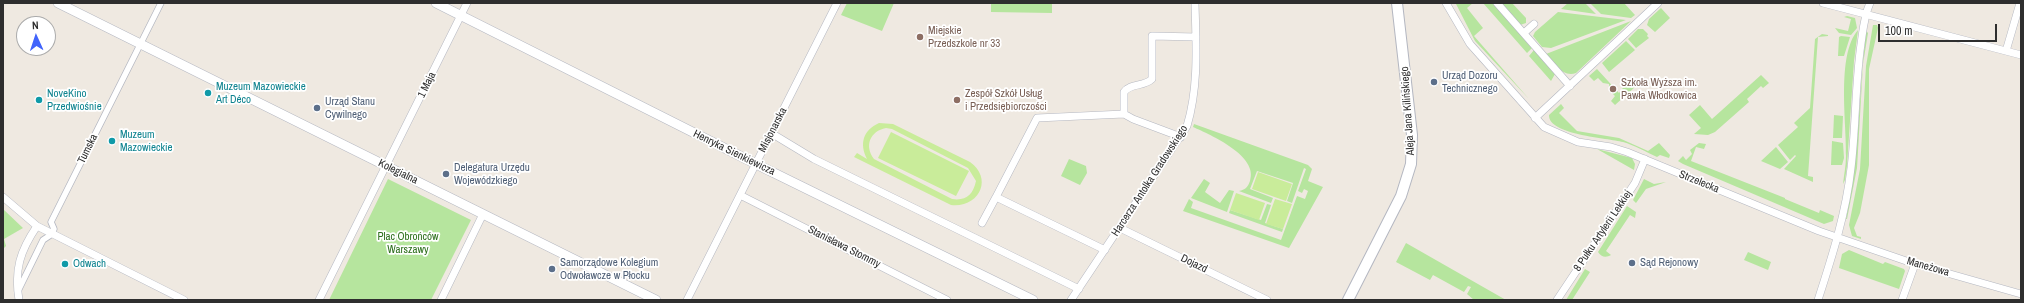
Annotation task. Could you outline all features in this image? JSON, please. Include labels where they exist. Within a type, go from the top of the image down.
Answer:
[{"type":"main road","name":"Aleja Jana Kilińskiego","points":[[1348,300],[1401,196],[1411,164],[1412,136],[1398,3]]},
{"type":"street","name":"Kolegialna","points":[[58,3],[656,300]]},
{"type":"street","name":"Tumska","points":[[52,234],[54,229],[51,222],[161,3]]},
{"type":"street","name":"Henryka Sienkiewicza","points":[[436,3],[756,164],[1033,300]]},
{"type":"street","name":"1 Maja","points":[[386,166],[467,3]]},
{"type":"street","name":"Misjonarska","points":[[687,300],[837,3]]},
{"type":"street","name":"Harcerza Antolka Gradowskiego","points":[[1072,300],[1187,126],[1194,100],[1196,36],[1195,3]]},
{"type":"street","points":[[1497,3],[1570,86]]},
{"type":"street","points":[[1535,118],[1658,3]]},
{"type":"street","points":[[1823,3],[2021,55]]},
{"type":"street","points":[[1818,300],[1837,238],[1851,168],[1857,72],[1865,13],[1870,3]]},
{"type":"street","points":[[2006,51],[2020,3]]},
{"type":"street","name":"Strzelecka","points":[[1449,4],[1470,44],[1544,127],[1559,135],[1578,142],[1611,147],[1645,159],[1837,238]]},
{"type":"street","points":[[1524,33],[1534,24]]},
{"type":"street","points":[[1124,114],[1124,92],[1126,89],[1147,83],[1152,79],[1152,36],[1196,36]]},
{"type":"street","points":[[982,223],[1037,118],[1124,114],[1132,119],[1181,137]]},
{"type":"street","points":[[771,133],[814,159],[1079,289]]},
{"type":"street","name":"8 Pułku Artylerii Lekkiej","points":[[1557,300],[1635,183],[1645,159]]},
{"type":"street","points":[[319,300],[386,166]]},
{"type":"street","name":"Stanisława Stommy","points":[[740,195],[947,300]]},
{"type":"street","points":[[3,197],[36,226],[184,300]]},
{"type":"street","points":[[996,197],[1105,250]]},
{"type":"street","points":[[441,300],[483,214]]},
{"type":"street","points":[[19,300],[16,274],[18,264],[36,226]]},
{"type":"street","name":"Dojazd","points":[[1120,228],[1267,300]]},
{"type":"street","points":[[17,291],[43,240],[52,234]]},
{"type":"street","name":"Maneżowa","points":[[1837,238],[1915,264],[2021,294]]},
{"type":"street","points":[[1902,300],[1915,264]]},
{"type":"green space","points":[[847,3],[894,3],[882,31],[841,15]]},
{"type":"green space","points":[[991,3],[1052,3],[1052,13],[991,12]]},
{"type":"green space","points":[[1473,3],[1467,8],[1483,28],[1474,36],[1529,99],[1475,41],[1456,4]]},
{"type":"green space","points":[[1483,3],[1494,3],[1533,47],[1527,53]]},
{"type":"green space","points":[[1501,3],[1512,3],[1526,18],[1526,23],[1520,25]]},
{"type":"green space","points":[[1568,3],[1585,3],[1596,14],[1561,9]]},
{"type":"green space","points":[[1590,3],[1624,3],[1635,15],[1631,18],[1601,14]]},
{"type":"green space","points":[[1661,8],[1670,18],[1655,32],[1647,25],[1649,19]]},
{"type":"green space","points":[[1558,12],[1626,20],[1551,48],[1542,47],[1533,36],[1535,32]]},
{"type":"green space","points":[[1847,16],[1855,18],[1857,28],[1851,35],[1839,33],[1835,28],[1848,31],[1851,19],[1844,17]]},
{"type":"green space","points":[[1631,21],[1576,73],[1571,74],[1563,72],[1546,54]]},
{"type":"green space","points":[[1873,25],[1877,25],[1878,28],[1869,69],[1869,165],[1860,213],[1854,228],[1857,236],[1861,237],[1861,239],[1852,236],[1849,225],[1860,169],[1866,66]]},
{"type":"green space","points":[[1638,29],[1643,29],[1648,34],[1647,36],[1649,38],[1636,48],[1628,39]]},
{"type":"green space","points":[[1858,30],[1854,61],[1847,166],[1843,184],[1846,156],[1844,90],[1845,72],[1851,41]]},
{"type":"green space","points":[[1866,31],[1868,33],[1863,61],[1864,55]]},
{"type":"green space","points":[[1822,34],[1828,35],[1818,37],[1808,176],[1813,177],[1813,182],[1784,169],[1796,156],[1795,155],[1790,160],[1778,145],[1798,127],[1794,123],[1810,108],[1815,39]]},
{"type":"green space","points":[[1839,37],[1850,37],[1844,56],[1838,56]]},
{"type":"green space","points":[[1626,41],[1635,50],[1609,72],[1602,63]]},
{"type":"green space","points":[[1534,50],[1555,74],[1551,81],[1529,56]]},
{"type":"green space","points":[[1597,69],[1619,93],[1629,80],[1635,87],[1615,105],[1611,101],[1615,96],[1609,90],[1609,84],[1603,83],[1598,78],[1594,81],[1589,76]]},
{"type":"green space","points":[[1863,73],[1857,168],[1846,219],[1854,172]]},
{"type":"green space","points":[[1761,75],[1769,83],[1763,88],[1761,86],[1747,99],[1749,102],[1715,132],[1708,135],[1694,134],[1701,128],[1689,115],[1700,105],[1712,119]]},
{"type":"green space","points":[[1561,104],[1564,108],[1559,113],[1577,131],[1619,138],[1648,151],[1659,143],[1670,155],[1669,158],[1660,155],[1657,157],[1623,142],[1580,134],[1558,127],[1551,122],[1549,115]]},
{"type":"green space","points":[[1834,115],[1843,116],[1842,138],[1833,138]]},
{"type":"green space","points":[[879,123],[893,124],[970,162],[981,176],[982,183],[980,191],[976,197],[969,202],[961,205],[951,205],[854,157],[857,153],[867,159],[863,148],[864,138],[869,129]],"holes":[[[886,128],[892,129],[968,168],[976,181],[971,193],[965,198],[952,199],[874,159],[869,149],[870,140],[876,132]]]},
{"type":"green space","points":[[1194,124],[1308,165],[1312,169],[1308,181],[1323,187],[1289,248],[1183,211],[1189,199],[1193,202],[1191,208],[1281,240],[1297,196],[1305,199],[1308,191],[1304,189],[1302,193],[1298,191],[1306,169],[1304,168],[1292,203],[1287,201],[1293,183],[1257,171],[1250,189],[1273,198],[1271,203],[1239,191],[1246,188],[1250,181],[1251,172],[1247,163],[1241,155],[1232,148],[1211,135],[1193,127]]},
{"type":"green space","points":[[891,132],[969,171],[956,196],[878,158]]},
{"type":"green space","points":[[1832,141],[1843,143],[1844,158],[1842,165],[1831,165]]},
{"type":"green space","points":[[1699,143],[1706,144],[1704,149],[1696,147],[1691,161],[1819,213],[1820,210],[1834,216],[1833,221],[1824,224],[1678,161],[1683,156],[1686,160],[1692,154],[1690,150]]},
{"type":"green space","points":[[1776,147],[1788,162],[1780,169],[1761,161]]},
{"type":"green space","points":[[1597,149],[1632,158],[1635,164],[1634,170]]},
{"type":"green space","points":[[1069,159],[1086,166],[1087,173],[1080,185],[1061,176]]},
{"type":"green space","points":[[1258,172],[1292,184],[1286,201],[1252,189]]},
{"type":"green space","name":"Plac Obrońców Warszawy","points":[[388,179],[471,220],[431,300],[329,300]]},
{"type":"green space","points":[[1204,179],[1210,183],[1205,192],[1220,203],[1229,190],[1234,191],[1227,212],[1191,198]]},
{"type":"green space","points":[[1644,179],[1654,184],[1666,182],[1646,189],[1636,203],[1633,200]]},
{"type":"green space","points":[[1236,193],[1265,203],[1259,220],[1230,210]]},
{"type":"green space","points":[[1275,199],[1292,204],[1283,229],[1266,224]]},
{"type":"green space","points":[[1267,204],[1271,205],[1265,223],[1283,229],[1282,232],[1229,213],[1230,210],[1261,220]]},
{"type":"green space","points":[[1627,206],[1636,212],[1635,218],[1630,215],[1606,251],[1611,255],[1602,256],[1598,252]]},
{"type":"green space","points":[[3,209],[23,228],[4,239],[6,246],[3,249]]},
{"type":"green space","points":[[1406,243],[1506,300],[1474,300],[1467,294],[1471,287],[1468,286],[1464,292],[1433,275],[1430,280],[1396,262]]},
{"type":"green space","points":[[1849,250],[1883,264],[1885,262],[1904,269],[1905,271],[1899,289],[1839,268],[1842,254]]},
{"type":"green space","points":[[1748,252],[1771,262],[1768,270],[1744,260]]},
{"type":"green space","points":[[1585,269],[1590,272],[1572,300],[1566,300]]},
{"type":"place","name":"Miejskie Przedszkole nr 33","points":[[920,37]]},
{"type":"place","name":"Urząd Dozoru Technicznego","points":[[1434,82]]},
{"type":"place","name":"Szkoła Wyższa im. Pawła Włodkowica","points":[[1613,89]]},
{"type":"place","name":"Muzeum Mazowieckie Art Déco","points":[[208,93]]},
{"type":"place","name":"NoveKino Przedwiośnie","points":[[39,100]]},
{"type":"place","name":"Zespół Szkół Usług i Przedsiębiorczości","points":[[957,100]]},
{"type":"place","name":"Urząd Stanu Cywilnego","points":[[317,108]]},
{"type":"place","name":"Muzeum Mazowieckie","points":[[112,141]]},
{"type":"place","name":"Delegatura Urzędu Wojewódzkiego","points":[[446,174]]},
{"type":"place","name":"Sąd Rejonowy","points":[[1632,263]]},
{"type":"place","name":"Odwach","points":[[65,264]]},
{"type":"place","name":"Samorządowe Kolegium Odwoławcze w Płocku","points":[[552,269]]}]
